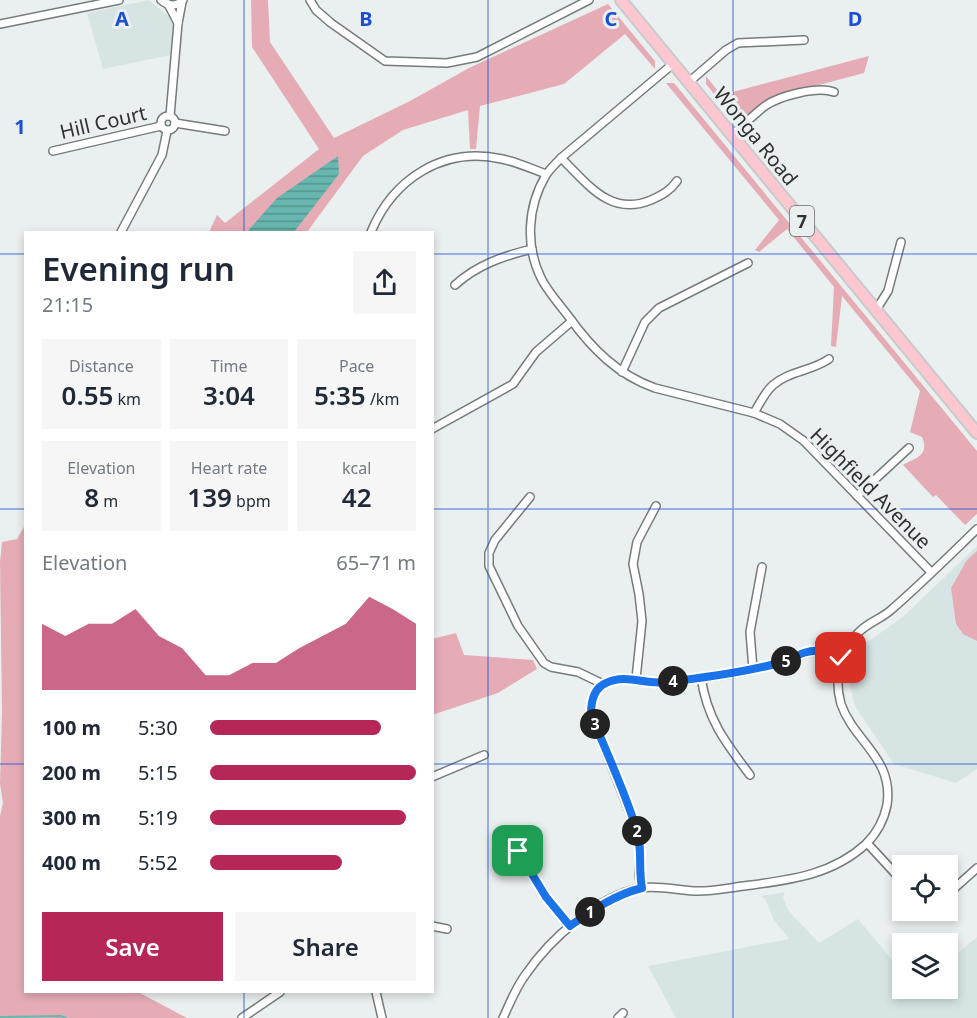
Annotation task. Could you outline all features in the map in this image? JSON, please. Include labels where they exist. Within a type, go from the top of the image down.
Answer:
[{"type":"main road","name":"Wonga Road","points":[[621,0],[977,433]]},
{"type":"street","points":[[0,24],[119,0]]},
{"type":"street","points":[[310,0],[316,10],[331,23],[385,61],[447,63],[477,57],[589,0]]},
{"type":"street","points":[[164,2],[175,5],[183,1]]},
{"type":"street","points":[[183,1],[178,23],[170,116],[176,123],[225,131]]},
{"type":"street","points":[[164,2],[178,23]]},
{"type":"street","points":[[689,82],[726,50],[738,43],[804,40]]},
{"type":"street","name":"Highfield Avenue","points":[[674,63],[561,158],[546,174],[532,211],[530,228],[532,249],[543,281],[572,321],[605,360],[622,372],[641,383],[656,388],[754,413],[780,424],[804,441],[932,572]]},
{"type":"street","points":[[732,135],[775,100],[821,88],[834,92]]},
{"type":"street","points":[[122,231],[162,155],[163,118],[170,116]]},
{"type":"street","points":[[164,128],[172,129],[176,123]]},
{"type":"street","name":"Hill Court","points":[[53,151],[164,128]]},
{"type":"street","points":[[372,231],[387,202],[406,181],[434,164],[452,159],[489,157],[504,159],[546,174]]},
{"type":"street","points":[[561,158],[601,196],[620,205],[639,205],[663,195],[677,181]]},
{"type":"street","points":[[876,310],[888,291],[901,242]]},
{"type":"street","points":[[455,285],[470,272],[503,256],[532,249]]},
{"type":"street","points":[[622,372],[645,322],[659,308],[748,262]]},
{"type":"street","points":[[434,428],[513,384],[536,352],[572,321]]},
{"type":"street","points":[[754,413],[773,385],[788,376],[820,365],[829,359]]},
{"type":"street","points":[[857,496],[909,448]]},
{"type":"street","points":[[530,497],[495,540],[489,553],[489,566],[518,626],[544,663],[551,667],[578,672],[603,684]]},
{"type":"street","points":[[636,679],[642,621],[633,564],[637,542],[656,506]]},
{"type":"street","points":[[503,1018],[513,994],[526,973],[546,949],[570,926],[602,904],[625,892],[659,886],[704,891],[808,876],[844,860],[867,843],[879,828],[885,814],[887,789],[885,772],[877,757],[848,719],[842,706],[838,684],[841,658],[849,642],[860,630],[888,613],[977,529]]},
{"type":"street","points":[[753,669],[750,632],[762,567]]},
{"type":"street","points":[[642,888],[636,828],[591,714],[591,704],[595,693],[603,684],[613,680],[636,679],[661,683],[779,664],[799,655],[818,651],[841,658]]},
{"type":"street","points":[[701,677],[704,699],[711,718],[720,735],[750,775]]},
{"type":"street","points":[[434,776],[484,755]]},
{"type":"street","points":[[867,843],[892,870]]},
{"type":"street","points":[[518,851],[546,897],[570,926]]},
{"type":"street","points":[[958,885],[977,868]]},
{"type":"street","points":[[434,926],[447,929]]},
{"type":"street","points":[[242,1018],[279,993]]},
{"type":"street","points":[[376,993],[382,1018]]},
{"type":"shaded area","points":[[149,0],[173,20],[170,55],[103,69],[87,13]]},
{"type":"shaded area","points":[[251,0],[268,0],[270,42],[334,138],[410,101],[469,68],[608,4],[655,61],[655,69],[625,34],[564,84],[480,106],[476,149],[470,149],[468,110],[403,130],[363,156],[308,231],[209,231],[217,215],[225,223],[319,149],[252,47]]},
{"type":"shaded area","points":[[869,56],[864,73],[770,98],[738,124],[706,84],[706,76],[721,95]]},
{"type":"shaded area","points":[[666,83],[674,83],[977,451],[977,514],[965,525],[936,495],[933,497],[903,465],[920,456],[924,448],[922,437],[910,432],[920,391],[842,296],[836,347],[831,346],[834,287],[787,229],[759,252],[755,250],[779,220]]},
{"type":"shaded area","points":[[24,527],[24,993],[140,993],[187,1018],[0,1018],[0,816],[3,803],[0,784],[2,712],[0,562],[2,542],[17,539]]},
{"type":"shaded area","points":[[977,546],[977,769],[956,783],[894,764],[855,706],[850,677],[854,659],[866,643],[903,617]]},
{"type":"shaded area","points":[[977,551],[977,641],[963,634],[956,624],[951,588],[967,560]]},
{"type":"shaded area","points":[[456,633],[464,655],[533,660],[537,669],[498,693],[434,714],[434,638]]},
{"type":"shaded area","points":[[785,892],[783,897],[788,910],[819,943],[858,919],[892,960],[892,999],[958,999],[958,953],[977,937],[977,1018],[676,1018],[648,966],[789,939],[774,920],[765,899],[761,896]]},
{"type":"water","points":[[338,156],[339,174],[295,231],[248,231],[277,198]]},
{"type":"waterway","points":[[0,1017],[61,1016],[66,1018]]},
{"type":"route","points":[[518,851],[546,897],[570,926],[602,904],[625,892],[642,888],[639,874],[639,839],[636,828],[591,714],[591,704],[595,693],[603,684],[624,678],[661,683],[753,669],[779,664],[799,655],[818,651],[841,658]]}]
